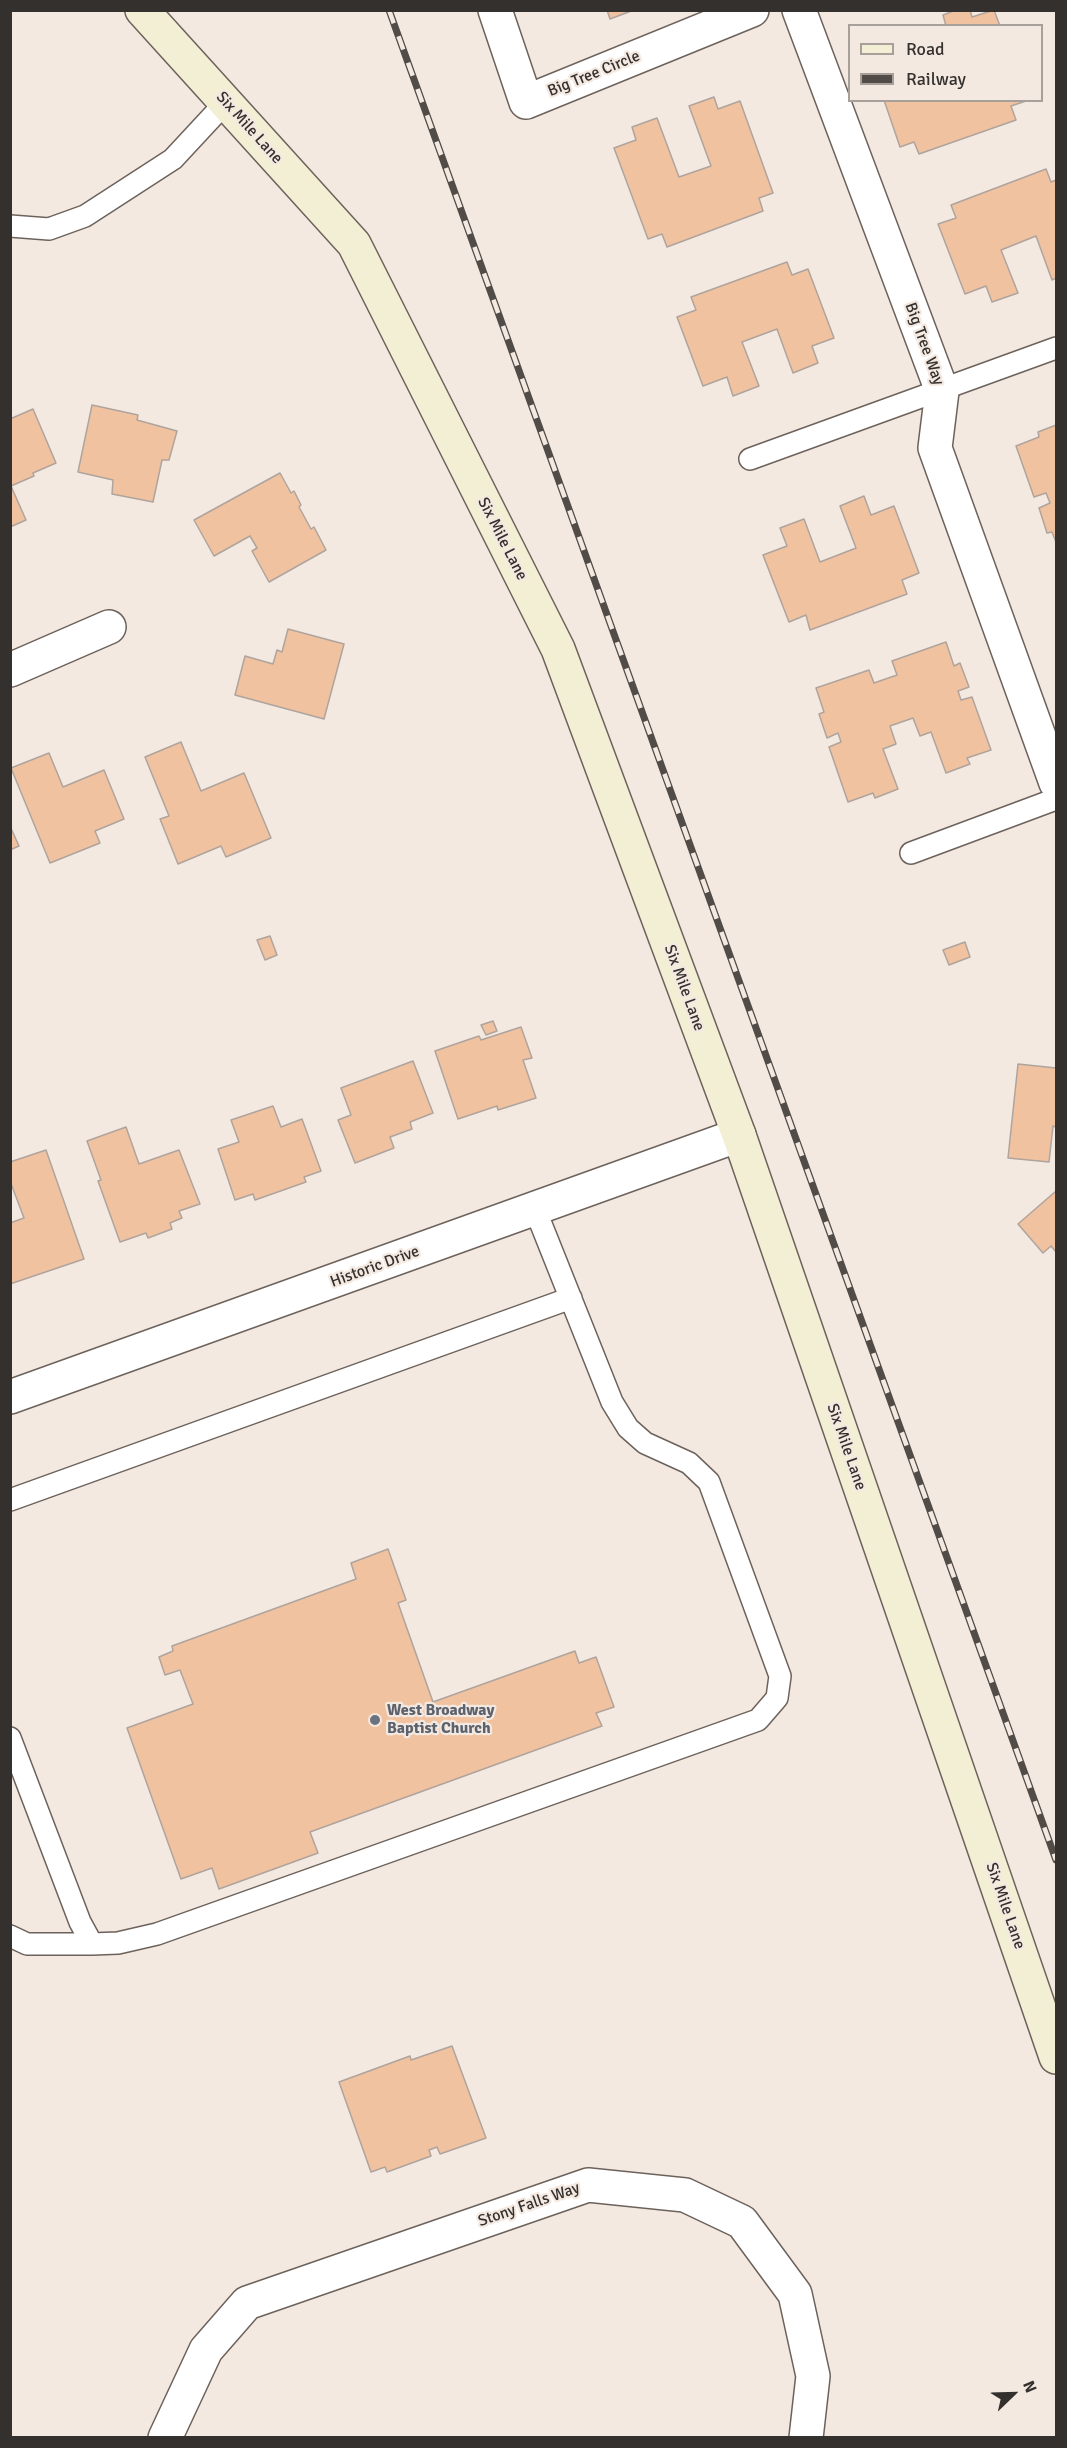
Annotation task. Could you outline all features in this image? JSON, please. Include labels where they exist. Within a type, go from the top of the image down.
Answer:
[{"type":"street","name":"Six Mile Lane","points":[[142,10],[354,244],[558,649],[739,1135],[1056,2057]]},
{"type":"street","name":"Big Tree Circle","points":[[495,10],[526,102],[752,10]]},
{"type":"street","name":"Big Tree Way","points":[[799,10],[942,391],[935,448],[1056,783]]},
{"type":"street","points":[[10,670],[109,627]]},
{"type":"street","name":"Historic Drive","points":[[10,1397],[739,1135]]},
{"type":"street","name":"Stony Falls Way","points":[[165,2438],[206,2350],[247,2303],[588,2185],[685,2195],[742,2222],[795,2294],[813,2376],[806,2438]]},
{"type":"lane","points":[[10,226],[49,229],[84,216],[173,159],[225,103]]},
{"type":"lane","points":[[750,459],[1056,348]]},
{"type":"lane","points":[[911,853],[1056,799]]},
{"type":"lane","points":[[10,1936],[27,1944],[92,1944],[118,1943],[157,1934],[758,1720],[777,1698],[780,1676],[709,1482],[690,1463],[645,1443],[628,1428],[612,1402],[535,1209]]},
{"type":"lane","points":[[10,1500],[571,1298]]},
{"type":"lane","points":[[10,1738],[80,1923],[92,1944]]},
{"type":"building","points":[[607,10],[634,10],[610,19]]},
{"type":"building","points":[[956,10],[970,10],[972,17],[994,10],[999,24],[945,24],[943,15]]},
{"type":"building","points":[[714,97],[718,109],[740,101],[773,193],[759,198],[763,211],[667,247],[662,234],[648,239],[614,148],[636,140],[632,127],[657,118],[679,177],[711,166],[689,106]]},
{"type":"building","points":[[885,102],[1023,102],[1011,106],[1016,120],[919,154],[914,142],[900,147]]},
{"type":"building","points":[[1046,169],[1051,182],[1056,180],[1056,278],[1052,280],[1036,236],[1001,250],[1018,293],[992,302],[986,286],[965,294],[938,224],[956,218],[951,205]]},
{"type":"building","points":[[787,262],[792,275],[808,269],[834,338],[812,346],[818,363],[793,373],[777,329],[742,342],[759,386],[733,396],[727,377],[703,386],[677,317],[696,310],[691,297]]},
{"type":"building","points":[[92,405],[138,415],[137,420],[177,431],[169,460],[162,460],[153,502],[112,494],[113,480],[78,472]]},
{"type":"building","points":[[33,409],[56,463],[11,486],[26,520],[10,527],[10,419]]},
{"type":"building","points":[[1056,425],[1056,542],[1052,532],[1047,533],[1039,508],[1050,503],[1046,493],[1034,497],[1016,446],[1039,437],[1038,432]]},
{"type":"building","points":[[280,473],[291,493],[294,491],[301,505],[299,507],[311,529],[314,527],[326,550],[269,582],[252,551],[257,548],[250,536],[214,556],[194,520]]},
{"type":"building","points":[[864,496],[871,515],[894,506],[919,573],[902,580],[907,594],[810,630],[806,615],[789,622],[763,555],[787,546],[780,528],[804,519],[820,562],[856,548],[840,506]]},
{"type":"building","points":[[288,629],[344,644],[324,719],[235,695],[245,656],[273,664],[277,650],[282,652]]},
{"type":"building","points":[[946,642],[954,666],[960,663],[969,687],[958,691],[961,700],[972,697],[991,750],[967,758],[970,764],[946,773],[931,732],[920,736],[913,718],[890,726],[896,744],[883,749],[898,789],[875,798],[873,793],[848,802],[829,747],[841,742],[838,733],[827,738],[819,714],[824,712],[816,688],[869,670],[874,683],[897,675],[892,661]]},
{"type":"building","points":[[181,742],[201,791],[244,773],[271,838],[226,857],[221,846],[178,864],[160,819],[169,816],[145,757]]},
{"type":"building","points":[[49,753],[63,787],[104,770],[124,819],[95,831],[100,843],[50,863],[11,768]]},
{"type":"building","points":[[10,826],[19,846],[10,850]]},
{"type":"building","points":[[270,936],[277,955],[265,960],[257,940]]},
{"type":"building","points":[[965,942],[970,957],[949,965],[943,950]]},
{"type":"building","points":[[493,1021],[497,1031],[486,1035],[481,1025]]},
{"type":"building","points":[[521,1027],[532,1058],[523,1060],[536,1098],[498,1110],[497,1106],[458,1119],[435,1051],[479,1036],[481,1040]]},
{"type":"building","points":[[413,1061],[433,1113],[410,1122],[412,1129],[390,1137],[394,1148],[355,1163],[338,1120],[351,1115],[341,1088]]},
{"type":"building","points":[[1018,1064],[1056,1068],[1056,1127],[1053,1126],[1049,1162],[1008,1158]]},
{"type":"building","points":[[273,1106],[281,1127],[302,1119],[321,1171],[304,1177],[306,1182],[255,1200],[253,1194],[235,1200],[218,1149],[239,1142],[231,1120]]},
{"type":"building","points":[[126,1127],[139,1164],[179,1150],[200,1204],[179,1211],[182,1218],[170,1223],[172,1229],[148,1238],[146,1233],[120,1242],[98,1181],[101,1180],[87,1141]]},
{"type":"building","points":[[46,1150],[84,1259],[10,1284],[10,1223],[24,1218],[10,1181],[10,1162]]},
{"type":"building","points":[[1056,1191],[1056,1252],[1051,1246],[1043,1253],[1018,1224]]},
{"type":"building","name":"West Broadway Baptist Church","points":[[388,1549],[406,1600],[398,1603],[433,1702],[575,1651],[579,1663],[596,1657],[614,1707],[596,1713],[602,1726],[310,1832],[318,1853],[219,1889],[212,1868],[181,1879],[127,1728],[193,1704],[180,1670],[165,1675],[159,1657],[173,1651],[172,1646],[356,1579],[351,1563]]},
{"type":"building","points":[[452,2046],[486,2138],[440,2154],[437,2147],[429,2150],[431,2156],[387,2172],[385,2167],[371,2172],[339,2082],[410,2056],[411,2060]]},
{"type":"railway","points":[[389,10],[1056,1860]]},
{"type":"place","name":"West Broadway Baptist Church","points":[[375,1720]]}]
